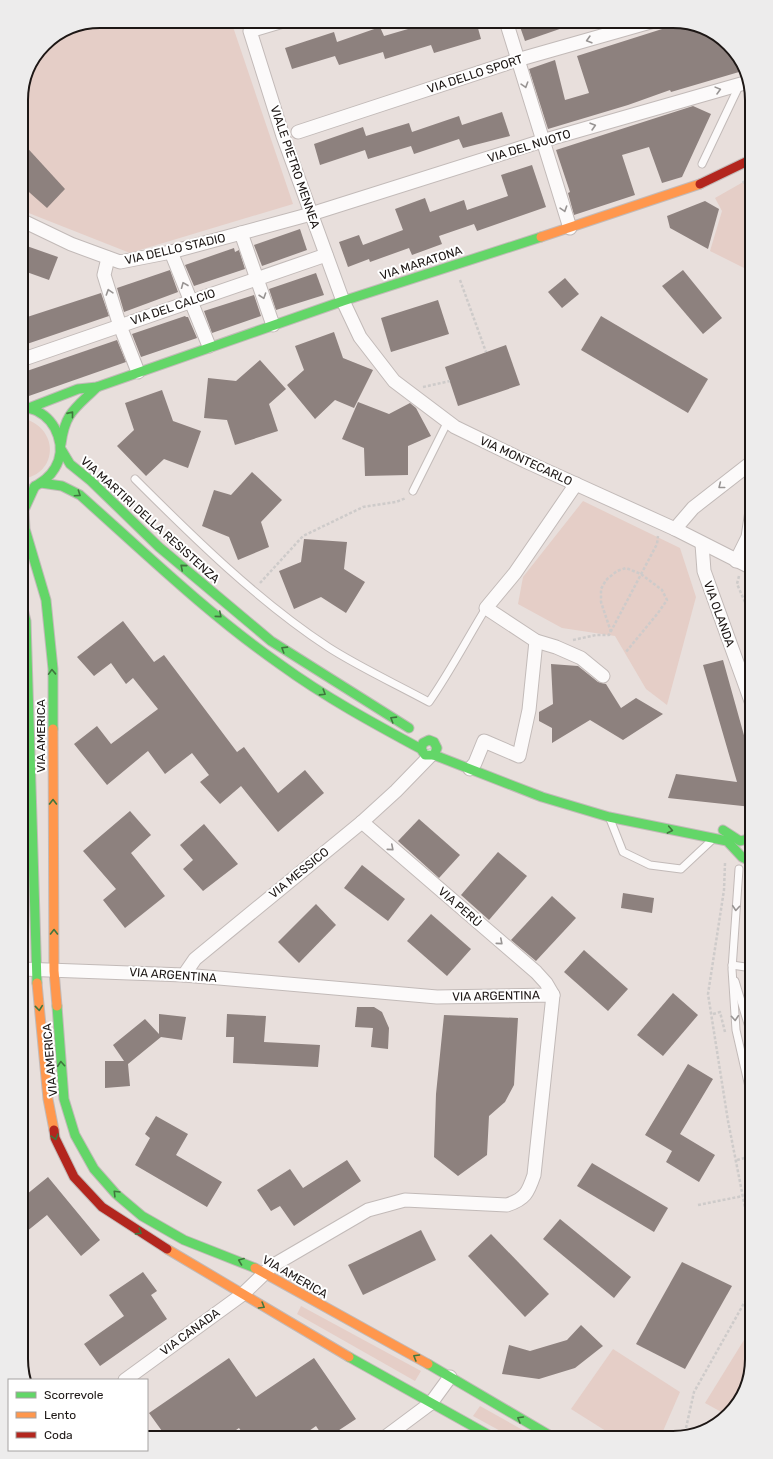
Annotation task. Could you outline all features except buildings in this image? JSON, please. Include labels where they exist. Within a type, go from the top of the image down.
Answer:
[{"type":"street","name":"VIALE PIETRO MENNEA","points":[[260,28],[250,31],[283,136],[343,301]]},
{"type":"street","points":[[508,28],[570,228]]},
{"type":"street","name":"VIA DELLO SPORT","points":[[298,132],[517,60],[623,28]]},
{"type":"street","name":"VIA DEL NUOTO","points":[[311,214],[542,141],[743,83]]},
{"type":"street","name":"VIA MARATONA","points":[[28,405],[78,390],[97,387],[209,346],[343,301],[692,188],[745,162]]},
{"type":"street","name":"VIA DELLO STADIO","points":[[28,223],[71,244],[120,262],[171,252],[311,214]]},
{"type":"street","points":[[241,233],[273,325]]},
{"type":"street","points":[[171,252],[209,346]]},
{"type":"street","name":"VIA DEL CALCIO","points":[[28,358],[326,255]]},
{"type":"street","points":[[108,258],[104,275],[120,326],[138,372]]},
{"type":"street","name":"VIA MONTECARLO","points":[[343,301],[360,337],[394,381],[455,427],[675,529],[744,564]]},
{"type":"street","name":"VIA MARATONA","points":[[61,449],[63,428],[68,416],[97,387]]},
{"type":"street","name":"VIA MARTIRI DELLA RESISTENZA","points":[[28,409],[44,415],[54,426],[58,434],[61,449],[70,464],[91,481],[158,547],[271,641],[412,730],[429,750]]},
{"type":"street","points":[[38,485],[52,473],[58,462],[61,449]]},
{"type":"street","points":[[675,529],[693,508],[745,467]]},
{"type":"street","name":"VIA MARTIRI DELLA RESISTENZA","points":[[28,488],[38,485],[56,484],[68,487],[80,494],[147,556],[262,651],[323,693],[429,750],[543,792],[637,816],[723,830],[740,841]]},
{"type":"street","points":[[576,484],[515,573],[486,608],[536,641],[556,647],[581,658],[603,676]]},
{"type":"street","name":"VIA AMERICA","points":[[28,503],[38,485]]},
{"type":"street","name":"VIA AMERICA","points":[[28,542],[46,600],[39,649],[36,969],[48,1099],[55,1138],[74,1177],[102,1207],[138,1232],[481,1431]]},
{"type":"street","name":"VIA OLANDA","points":[[702,544],[704,571],[745,685]]},
{"type":"street","name":"VIA AMERICA","points":[[28,626],[53,677],[54,971],[64,1099],[75,1135],[94,1169],[116,1194],[142,1216],[184,1240],[248,1264],[263,1272],[450,1377],[542,1431]]},
{"type":"street","points":[[473,766],[484,740],[519,756],[528,710],[536,641]]},
{"type":"street","name":"VIA MESSICO","points":[[184,975],[195,959],[362,822],[396,791],[415,771],[429,750]]},
{"type":"street","name":"VIA MARTIRI DELLA RESISTENZA","points":[[473,766],[542,797],[609,817],[714,838],[730,843],[745,859]]},
{"type":"street","name":"VIA PERÙ","points":[[362,822],[536,972],[546,983],[553,995]]},
{"type":"street","points":[[737,852],[740,841],[745,840]]},
{"type":"street","points":[[28,969],[36,969]]},
{"type":"street","name":"VIA ARGENTINA","points":[[36,969],[54,971],[184,975],[437,997],[553,995],[534,1175],[529,1190],[520,1200],[507,1204],[405,1200],[386,1204],[355,1216],[263,1272],[254,1283]]},
{"type":"street","name":"VIA CANADA","points":[[126,1379],[243,1294],[254,1283]]},
{"type":"street","points":[[393,1431],[431,1403],[450,1377]]},
{"type":"lane","points":[[702,164],[743,84]]},
{"type":"lane","points":[[414,491],[448,421]]},
{"type":"lane","points":[[135,480],[204,547],[294,624],[329,648],[430,702],[446,678],[460,649],[486,608]]},
{"type":"lane","points":[[609,817],[623,852],[650,865],[681,869],[714,838]]},
{"type":"lane","points":[[739,869],[732,967],[736,1030],[745,1069]]},
{"type":"lane","points":[[732,967],[745,968]]},
{"type":"lane","points":[[732,967],[745,1012]]},
{"type":"path","points":[[742,178],[745,183]]},
{"type":"path","points":[[454,265],[486,352]]},
{"type":"path","points":[[407,391],[450,381]]},
{"type":"path","points":[[254,590],[303,536],[362,507],[396,502],[410,497],[414,491]]},
{"type":"path","points":[[556,647],[570,641],[596,635],[609,635],[656,544],[660,523]]},
{"type":"path","points":[[744,564],[736,584],[745,603]]},
{"type":"path","points":[[610,632],[602,602],[601,589],[606,580],[617,571],[626,568],[641,574],[662,590],[666,600],[658,613],[625,653]]},
{"type":"path","points":[[713,1014],[720,1012],[726,1037]]},
{"type":"path","points":[[737,1160],[745,1158]]},
{"type":"path","points":[[698,1205],[743,1196]]},
{"type":"path","points":[[686,1428],[694,1392],[745,1301]]},
{"type":"shaded area","points":[[233,28],[293,204],[130,253],[28,213],[28,95],[33,72],[40,60],[52,46],[68,35],[86,29]]},
{"type":"shaded area","points":[[745,181],[745,273],[744,268],[710,251],[722,211],[715,198]]},
{"type":"shaded area","points":[[28,421],[34,423],[43,430],[48,440],[50,450],[48,460],[43,469],[34,476],[28,477]]},
{"type":"shaded area","points":[[583,501],[680,548],[696,597],[667,705],[646,689],[615,636],[562,628],[518,604],[523,577]]},
{"type":"shaded area","points":[[301,1306],[421,1371],[415,1381],[297,1314]]},
{"type":"shaded area","points":[[745,1338],[744,1373],[738,1391],[722,1412],[705,1403]]},
{"type":"shaded area","points":[[613,1349],[680,1392],[663,1431],[606,1431],[571,1409]]},
{"type":"shaded area","points":[[480,1406],[525,1431],[500,1431],[473,1416]]},
{"type":"traffic: fast","points":[[29,408],[78,389],[97,387],[343,301],[541,237]]},
{"type":"traffic: fast","points":[[61,444],[65,425],[69,417],[77,406],[97,387]]},
{"type":"traffic: fast","points":[[28,408],[35,410],[50,421],[55,428],[60,444],[60,452],[55,468],[48,477],[34,487]]},
{"type":"traffic: fast","points":[[61,449],[70,464],[91,481],[159,547],[271,641],[409,728]]},
{"type":"traffic: fast","points":[[41,483],[62,486],[80,495],[228,626],[298,677],[350,709],[421,749],[425,755],[434,755],[437,748],[434,742],[429,740],[423,743],[421,749]]},
{"type":"traffic: fast","points":[[28,501],[35,486]]},
{"type":"traffic: fast","points":[[28,539],[46,600],[53,669],[53,729]]},
{"type":"traffic: fast","points":[[28,687],[37,983]]},
{"type":"traffic: fast","points":[[434,755],[542,797],[609,817],[727,841],[745,858]]},
{"type":"traffic: fast","points":[[723,830],[740,841],[745,840]]},
{"type":"traffic: fast","points":[[57,1006],[64,1099],[75,1135],[94,1169],[116,1194],[142,1216],[184,1240],[255,1268]]},
{"type":"traffic: fast","points":[[349,1357],[481,1431]]},
{"type":"traffic: fast","points":[[428,1364],[542,1431]]},
{"type":"traffic: slow","points":[[541,237],[700,184]]},
{"type":"traffic: slow","points":[[53,729],[54,971],[57,1006]]},
{"type":"traffic: slow","points":[[37,983],[48,1099],[54,1130]]},
{"type":"traffic: slow","points":[[167,1249],[349,1357]]},
{"type":"traffic: slow","points":[[255,1268],[428,1364]]},
{"type":"traffic: jam","points":[[700,184],[745,162]]},
{"type":"traffic: jam","points":[[54,1130],[55,1138],[74,1177],[102,1207],[167,1249]]}]
